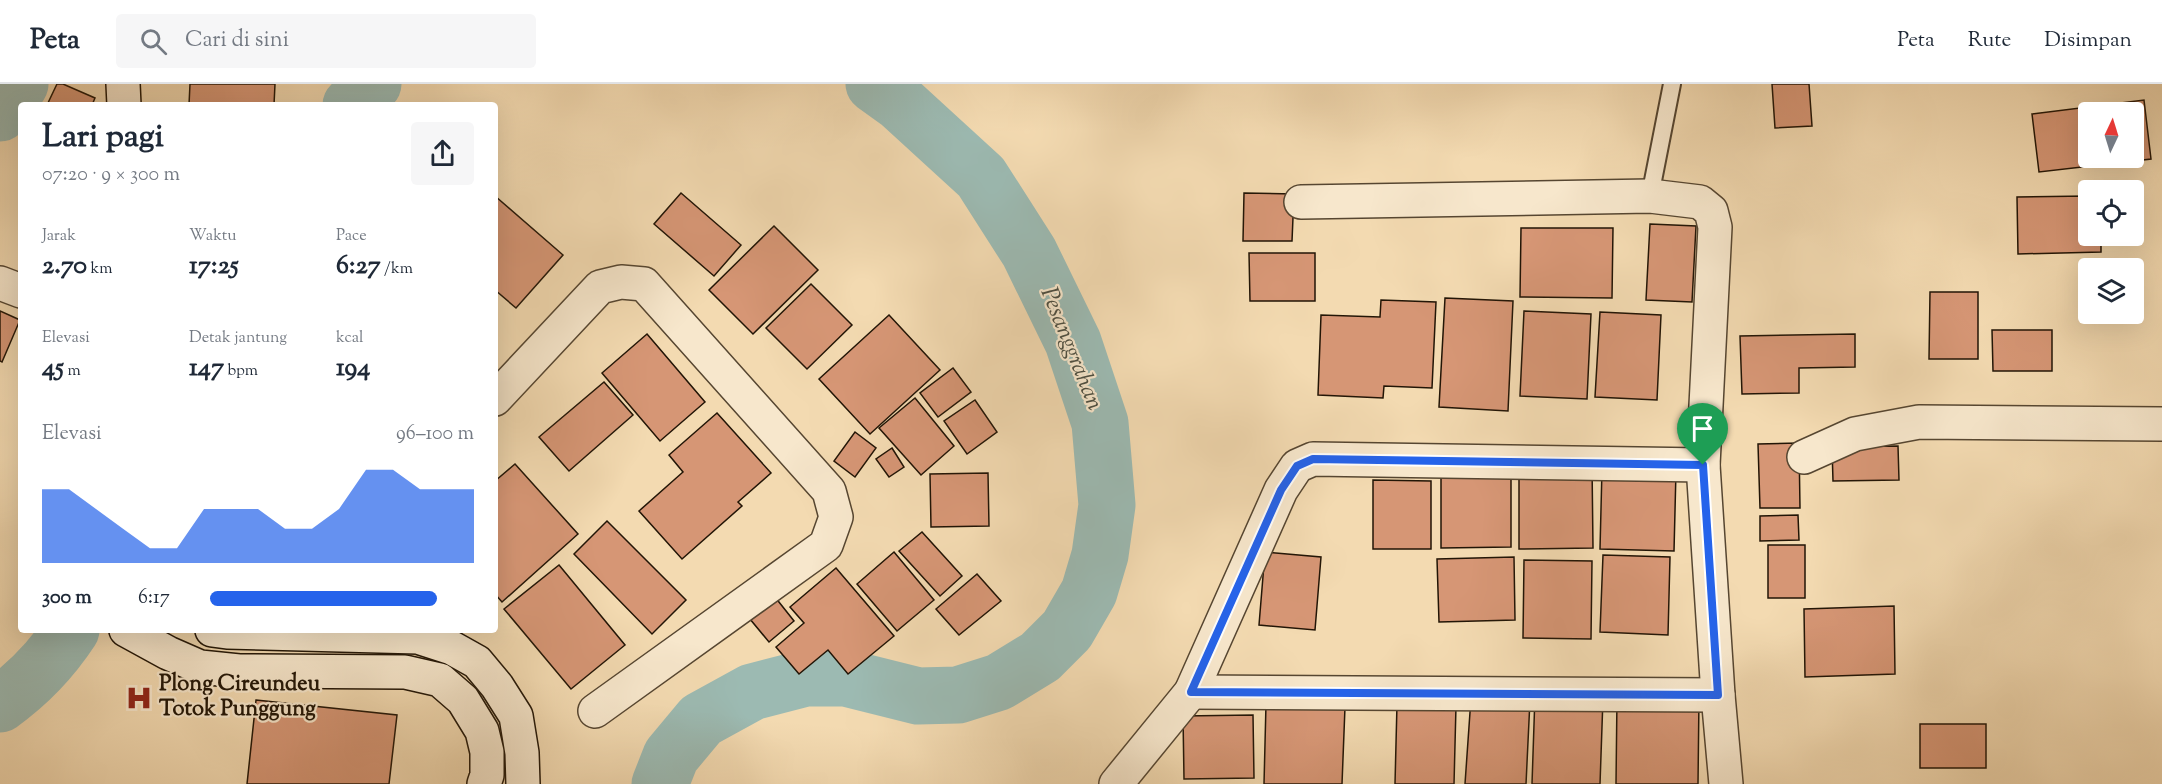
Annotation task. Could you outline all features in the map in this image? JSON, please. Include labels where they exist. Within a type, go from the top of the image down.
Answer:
[{"type":"street","points":[[123,84],[124,102]]},
{"type":"street","points":[[1301,202],[1650,196],[1700,202],[1711,211],[1715,226],[1703,465],[1726,784]]},
{"type":"street","points":[[498,396],[600,287],[621,282],[644,284],[829,491],[836,517],[826,545],[595,711]]},
{"type":"street","points":[[0,283],[18,290]]},
{"type":"street","points":[[1804,457],[1855,434],[1919,422],[2162,424]]},
{"type":"street","points":[[1116,784],[1191,692],[1281,490],[1297,466],[1313,459],[1703,465]]},
{"type":"street","points":[[131,633],[200,667],[239,671],[405,672],[440,680],[463,700],[482,731],[487,752],[487,775],[484,784]]},
{"type":"street","points":[[339,670],[341,633]]},
{"type":"street","points":[[356,633],[418,637],[452,648],[477,662],[497,686],[516,716],[522,753],[523,784]]},
{"type":"street","points":[[1191,692],[1718,695]]},
{"type":"lane","points":[[1650,196],[1672,84]]},
{"type":"building","points":[[57,84],[63,84],[95,98],[93,102],[48,102]]},
{"type":"building","points":[[190,84],[275,84],[274,102],[189,102]]},
{"type":"building","points":[[1772,84],[1809,84],[1812,126],[1775,128]]},
{"type":"building","points":[[2144,100],[2151,159],[2144,160],[2144,102],[2128,102]]},
{"type":"building","points":[[2078,108],[2078,167],[2039,172],[2032,114]]},
{"type":"building","points":[[681,193],[741,245],[714,276],[654,224]]},
{"type":"building","points":[[1244,193],[1294,194],[1292,241],[1243,241]]},
{"type":"building","points":[[2078,196],[2078,246],[2101,246],[2101,252],[2018,254],[2017,197]]},
{"type":"building","points":[[498,199],[563,255],[516,308],[498,293]]},
{"type":"building","points":[[1650,224],[1696,226],[1692,302],[1646,300]]},
{"type":"building","points":[[774,226],[818,270],[753,334],[709,290]]},
{"type":"building","points":[[1521,228],[1613,228],[1612,298],[1520,297]]},
{"type":"building","points":[[1249,253],[1315,253],[1315,301],[1250,301]]},
{"type":"building","points":[[811,284],[852,325],[807,369],[766,328]]},
{"type":"building","points":[[1930,292],[1978,292],[1978,359],[1929,359]]},
{"type":"building","points":[[1445,298],[1513,301],[1508,411],[1439,407]]},
{"type":"building","points":[[1381,300],[1436,302],[1432,388],[1384,386],[1383,398],[1318,395],[1321,315],[1380,317]]},
{"type":"building","points":[[0,311],[18,319],[18,325],[2,362],[0,361]]},
{"type":"building","points":[[1524,311],[1591,314],[1587,399],[1520,396]]},
{"type":"building","points":[[1600,312],[1661,315],[1657,400],[1595,397]]},
{"type":"building","points":[[889,315],[940,370],[870,434],[819,379]]},
{"type":"building","points":[[1992,330],[2052,330],[2052,371],[1993,371]]},
{"type":"building","points":[[647,334],[705,402],[660,441],[602,373]]},
{"type":"building","points":[[1855,334],[1855,367],[1799,368],[1799,393],[1742,394],[1740,336]]},
{"type":"building","points":[[953,368],[971,392],[938,417],[920,393]]},
{"type":"building","points":[[604,382],[633,415],[569,471],[539,437]]},
{"type":"building","points":[[915,398],[954,446],[921,475],[879,428]]},
{"type":"building","points":[[975,400],[997,432],[967,454],[944,421]]},
{"type":"building","points":[[717,413],[771,473],[738,502],[742,506],[682,559],[639,511],[683,472],[669,455]]},
{"type":"building","points":[[855,432],[876,448],[855,477],[834,461]]},
{"type":"building","points":[[1799,443],[1800,508],[1760,508],[1758,444]]},
{"type":"building","points":[[1898,446],[1899,480],[1833,481],[1832,447]]},
{"type":"building","points":[[892,448],[904,467],[889,477],[876,459]]},
{"type":"building","points":[[515,464],[578,534],[502,602],[498,597],[498,478]]},
{"type":"building","points":[[1592,464],[1593,548],[1519,549],[1519,465]]},
{"type":"building","points":[[1602,469],[1676,471],[1674,551],[1600,549]]},
{"type":"building","points":[[988,473],[989,526],[931,527],[930,474]]},
{"type":"building","points":[[1441,473],[1511,473],[1511,547],[1441,548]]},
{"type":"building","points":[[1373,480],[1431,481],[1431,549],[1373,549]]},
{"type":"building","points":[[1798,515],[1799,540],[1760,541],[1760,516]]},
{"type":"building","points":[[607,521],[686,600],[652,634],[574,554]]},
{"type":"building","points":[[922,532],[962,576],[940,596],[899,551]]},
{"type":"building","points":[[1768,545],[1805,545],[1805,598],[1768,598]]},
{"type":"building","points":[[894,552],[934,600],[897,631],[857,584]]},
{"type":"building","points":[[1265,552],[1321,557],[1315,630],[1259,625]]},
{"type":"building","points":[[1603,555],[1670,557],[1668,635],[1600,632]]},
{"type":"building","points":[[1514,557],[1515,620],[1439,622],[1437,559]]},
{"type":"building","points":[[1524,560],[1592,561],[1591,639],[1523,638]]},
{"type":"building","points":[[559,565],[625,645],[571,689],[504,609]]},
{"type":"building","points":[[836,568],[894,636],[848,674],[828,650],[799,674],[776,647],[804,623],[790,607]]},
{"type":"building","points":[[977,574],[1001,601],[959,635],[936,609]]},
{"type":"building","points":[[771,592],[794,621],[769,642],[745,613]]},
{"type":"building","points":[[1894,606],[1895,674],[1805,677],[1804,609]]},
{"type":"building","points":[[1535,695],[1603,698],[1600,784],[1532,784]]},
{"type":"building","points":[[1617,697],[1699,698],[1698,784],[1616,784]]},
{"type":"building","points":[[1471,698],[1530,700],[1526,784],[1465,784]]},
{"type":"building","points":[[256,700],[397,715],[389,784],[247,784]]},
{"type":"building","points":[[1266,704],[1345,707],[1342,784],[1264,784]]},
{"type":"building","points":[[1397,704],[1456,706],[1454,784],[1395,784]]},
{"type":"building","points":[[1253,715],[1254,778],[1184,779],[1183,716]]},
{"type":"building","points":[[1920,724],[1986,724],[1986,768],[1920,768]]},
{"type":"waterway","name":"Pesanggrahan","points":[[0,113],[20,84]]},
{"type":"waterway","name":"Pesanggrahan","points":[[354,102],[373,84]]},
{"type":"waterway","name":"Pesanggrahan","points":[[660,784],[671,756],[701,720],[752,692],[806,678],[846,678],[918,696],[958,695],[999,682],[1040,657],[1067,630],[1089,592],[1100,555],[1107,505],[1100,423],[1073,342],[1029,252],[981,177],[899,102],[874,84]]},
{"type":"waterway","name":"Pesanggrahan","points":[[0,704],[39,670],[69,633]]},
{"type":"place","name":"Plong Cireundeu Totok Punggung","points":[[139,698]]},
{"type":"route","points":[[1313,459],[1703,465],[1718,695],[1191,692],[1281,490],[1297,466],[1313,459]]}]
